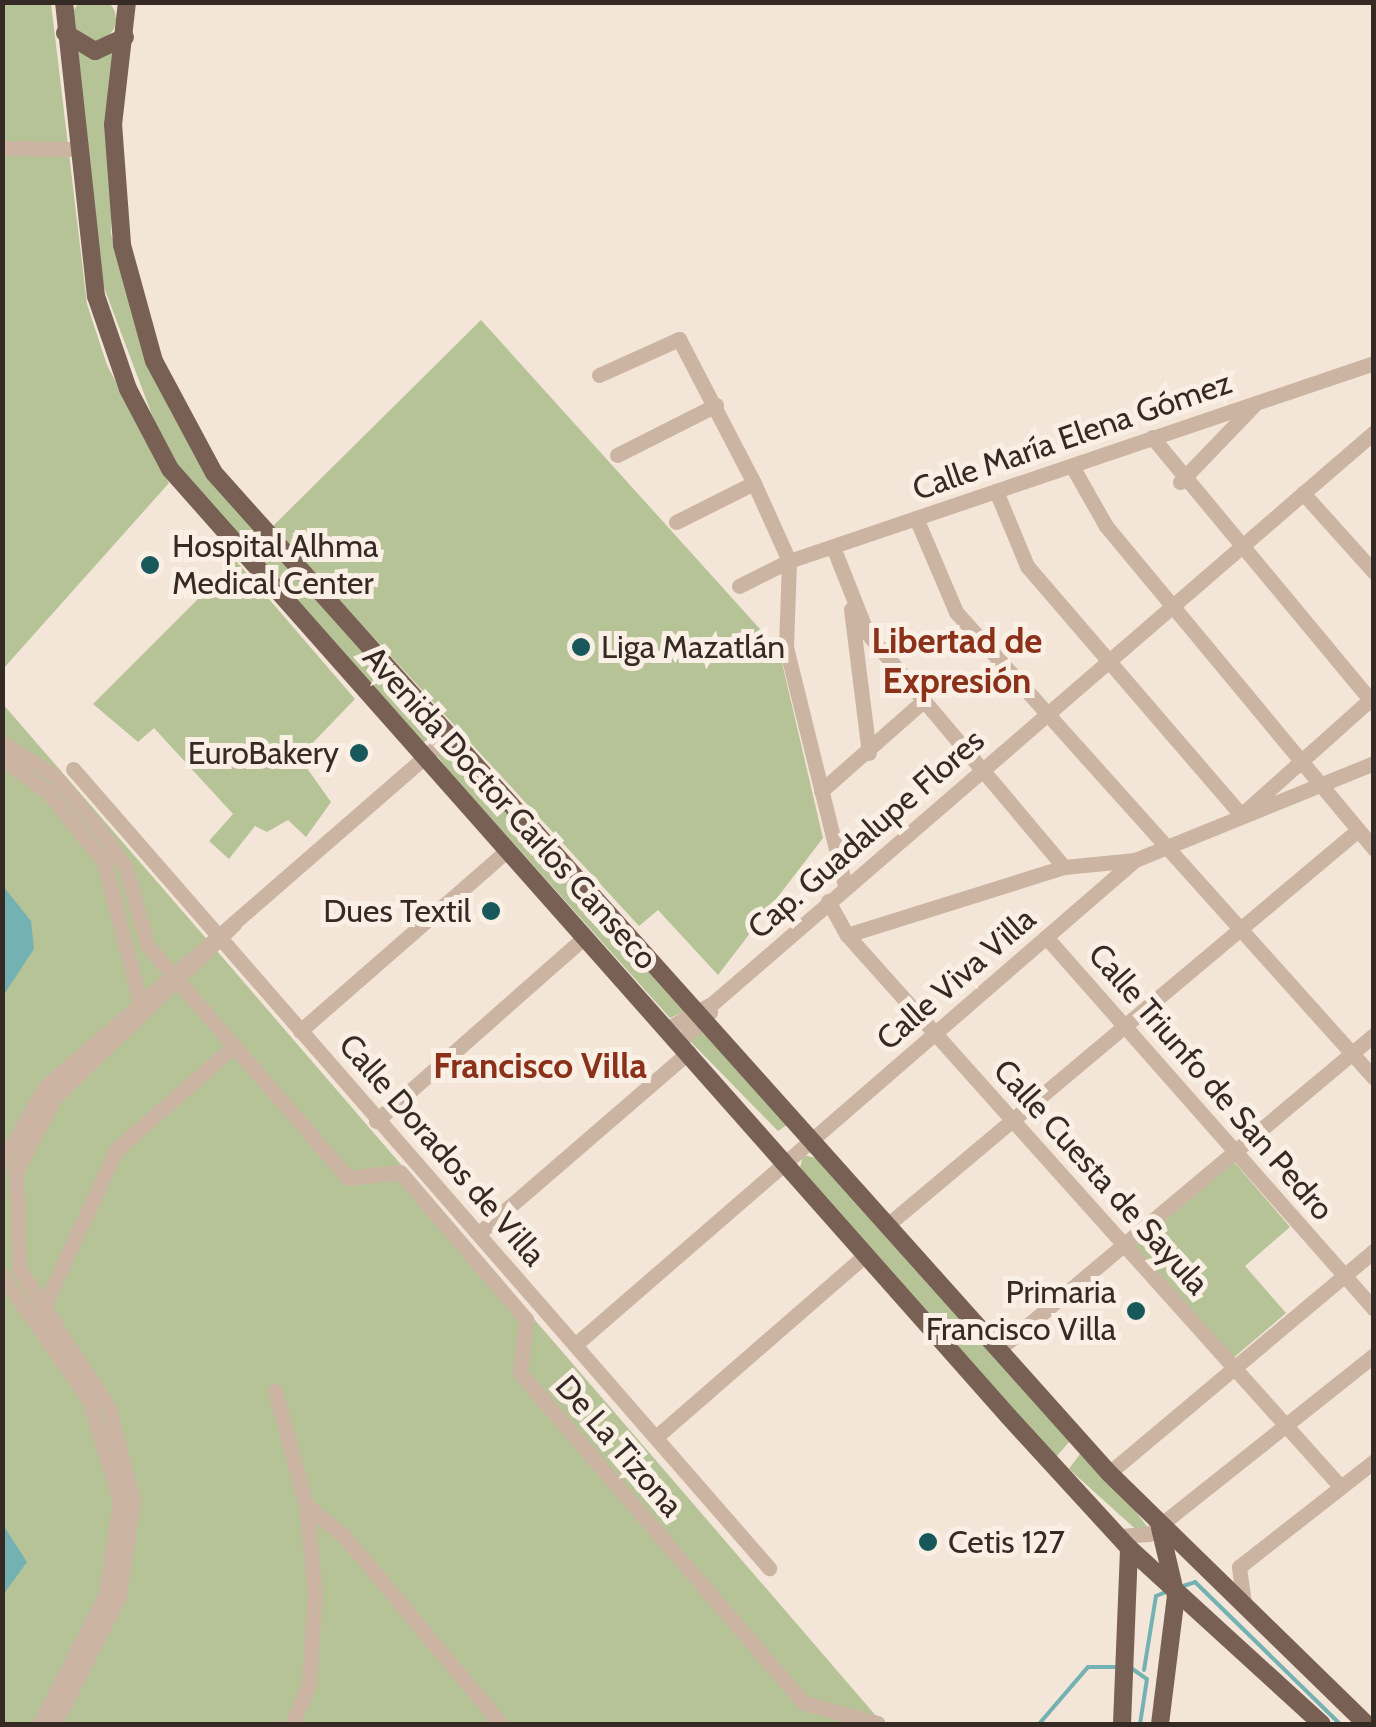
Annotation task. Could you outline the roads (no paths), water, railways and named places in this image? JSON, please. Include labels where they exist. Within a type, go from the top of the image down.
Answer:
[{"type":"main road","name":"Avenida Doctor Carlos Canseco","points":[[64,2],[64,33],[91,271],[115,358],[155,444],[199,505],[1124,1542],[1179,1587],[1322,1724]]},
{"type":"main road","name":"Avenida Doctor Carlos Canseco","points":[[127,2],[112,160],[131,290],[176,409],[234,496],[706,1010],[885,1227],[1109,1474],[1362,1723]]},
{"type":"main road","points":[[64,33],[96,51],[126,37]]},
{"type":"main road","points":[[199,505],[214,492],[234,496]]},
{"type":"main road","points":[[240,553],[258,553],[266,532]]},
{"type":"main road","points":[[1064,1475],[1066,1456],[1084,1446]]},
{"type":"main road","points":[[1158,1523],[1179,1587],[1160,1724]]},
{"type":"main road","points":[[1122,1724],[1124,1542]]},
{"type":"street","points":[[2,148],[77,149]]},
{"type":"street","points":[[598,375],[676,337],[716,405],[754,483],[788,561],[786,647],[846,885]]},
{"type":"street","name":"Calle María Elena Gómez","points":[[739,586],[788,561],[1374,363]]},
{"type":"street","points":[[1180,482],[1258,401]]},
{"type":"street","points":[[617,455],[716,405]]},
{"type":"street","points":[[1152,437],[1180,482],[1372,700],[1302,757],[1242,815]]},
{"type":"street","name":"Cap. Guadalupe Flores","points":[[679,1040],[706,1010],[846,885],[1238,547],[1372,437]]},
{"type":"street","points":[[1072,466],[1106,526],[1302,757],[1317,784],[1374,850]]},
{"type":"street","points":[[676,522],[754,483]]},
{"type":"street","points":[[996,491],[1027,566],[1112,658],[1242,815]]},
{"type":"street","points":[[1303,493],[1374,572]]},
{"type":"street","points":[[916,518],[956,612],[1163,848],[1241,928],[1374,1078]]},
{"type":"street","points":[[834,546],[851,609],[868,753]]},
{"type":"street","points":[[851,609],[923,701],[1064,867]]},
{"type":"street","points":[[820,791],[923,701]]},
{"type":"street","points":[[2,1162],[33,1102],[450,735]]},
{"type":"street","points":[[2,742],[54,775],[103,834],[126,868],[143,934],[233,1046],[116,1150],[43,1312],[31,1326]]},
{"type":"street","points":[[2,759],[47,791],[104,862],[142,1008]]},
{"type":"street","points":[[847,935],[1064,867],[1134,860],[1374,763]]},
{"type":"street","name":"Calle Dorados de Villa","points":[[73,769],[769,1568]]},
{"type":"street","points":[[885,1227],[1358,831]]},
{"type":"street","points":[[300,1030],[506,852]]},
{"type":"street","name":"Calle Viva Villa","points":[[786,1162],[1134,860]]},
{"type":"street","name":"Calle Cuesta de Sayula","points":[[828,902],[847,935],[1339,1485]]},
{"type":"street","points":[[127,941],[143,934]]},
{"type":"street","points":[[376,1121],[586,937]]},
{"type":"street","name":"Calle Triunfo de San Pedro","points":[[1046,937],[1374,1309]]},
{"type":"street","points":[[54,1724],[123,1586],[126,1501],[110,1408],[43,1312],[19,1269],[7,1228],[16,1171],[34,1126],[142,1008]]},
{"type":"street","points":[[997,1352],[1374,1034]]},
{"type":"street","points":[[479,1233],[679,1040]]},
{"type":"street","name":"De La Tizona","points":[[233,1046],[348,1178],[400,1172],[526,1319],[520,1373],[807,1708]]},
{"type":"street","points":[[576,1344],[786,1162]]},
{"type":"street","points":[[1109,1474],[1374,1251]]},
{"type":"street","points":[[656,1437],[865,1255]]},
{"type":"street","points":[[2,1275],[31,1326],[89,1400],[126,1501],[106,1594],[40,1724]]},
{"type":"street","points":[[1124,1542],[1143,1538],[1374,1355]]},
{"type":"street","points":[[276,1391],[306,1506],[316,1637],[292,1724]]},
{"type":"street","points":[[1238,1598],[1239,1567],[1374,1461]]},
{"type":"street","points":[[306,1506],[344,1536],[501,1724]]},
{"type":"street","points":[[807,1708],[851,1710],[878,1724]]},
{"type":"water","points":[[3,886],[31,921],[34,949],[3,996]]},
{"type":"water","points":[[2,1525],[27,1562],[3,1595]]},
{"type":"waterway","points":[[1180,1587],[1195,1582],[1340,1724]]},
{"type":"waterway","points":[[1144,1670],[1156,1596],[1166,1592]]},
{"type":"waterway","points":[[1039,1724],[1088,1667],[1117,1667]]},
{"type":"waterway","points":[[1131,1668],[1147,1679],[1140,1724]]},
{"type":"place","name":"Hospital Alhma Medical Center","points":[[150,565]]},
{"type":"place","name":"Liga Mazatlán","points":[[581,647]]},
{"type":"place","name":"EuroBakery","points":[[359,753]]},
{"type":"place","name":"Dues Textil","points":[[491,911]]},
{"type":"place","name":"Primaria Francisco Villa","points":[[1136,1311]]},
{"type":"place","name":"Cetis 127","points":[[928,1542]]},
{"type":"district","name":"Libertad de Expresión","points":[[957,661]]},
{"type":"district","name":"Francisco Villa","points":[[540,1066]]}]
